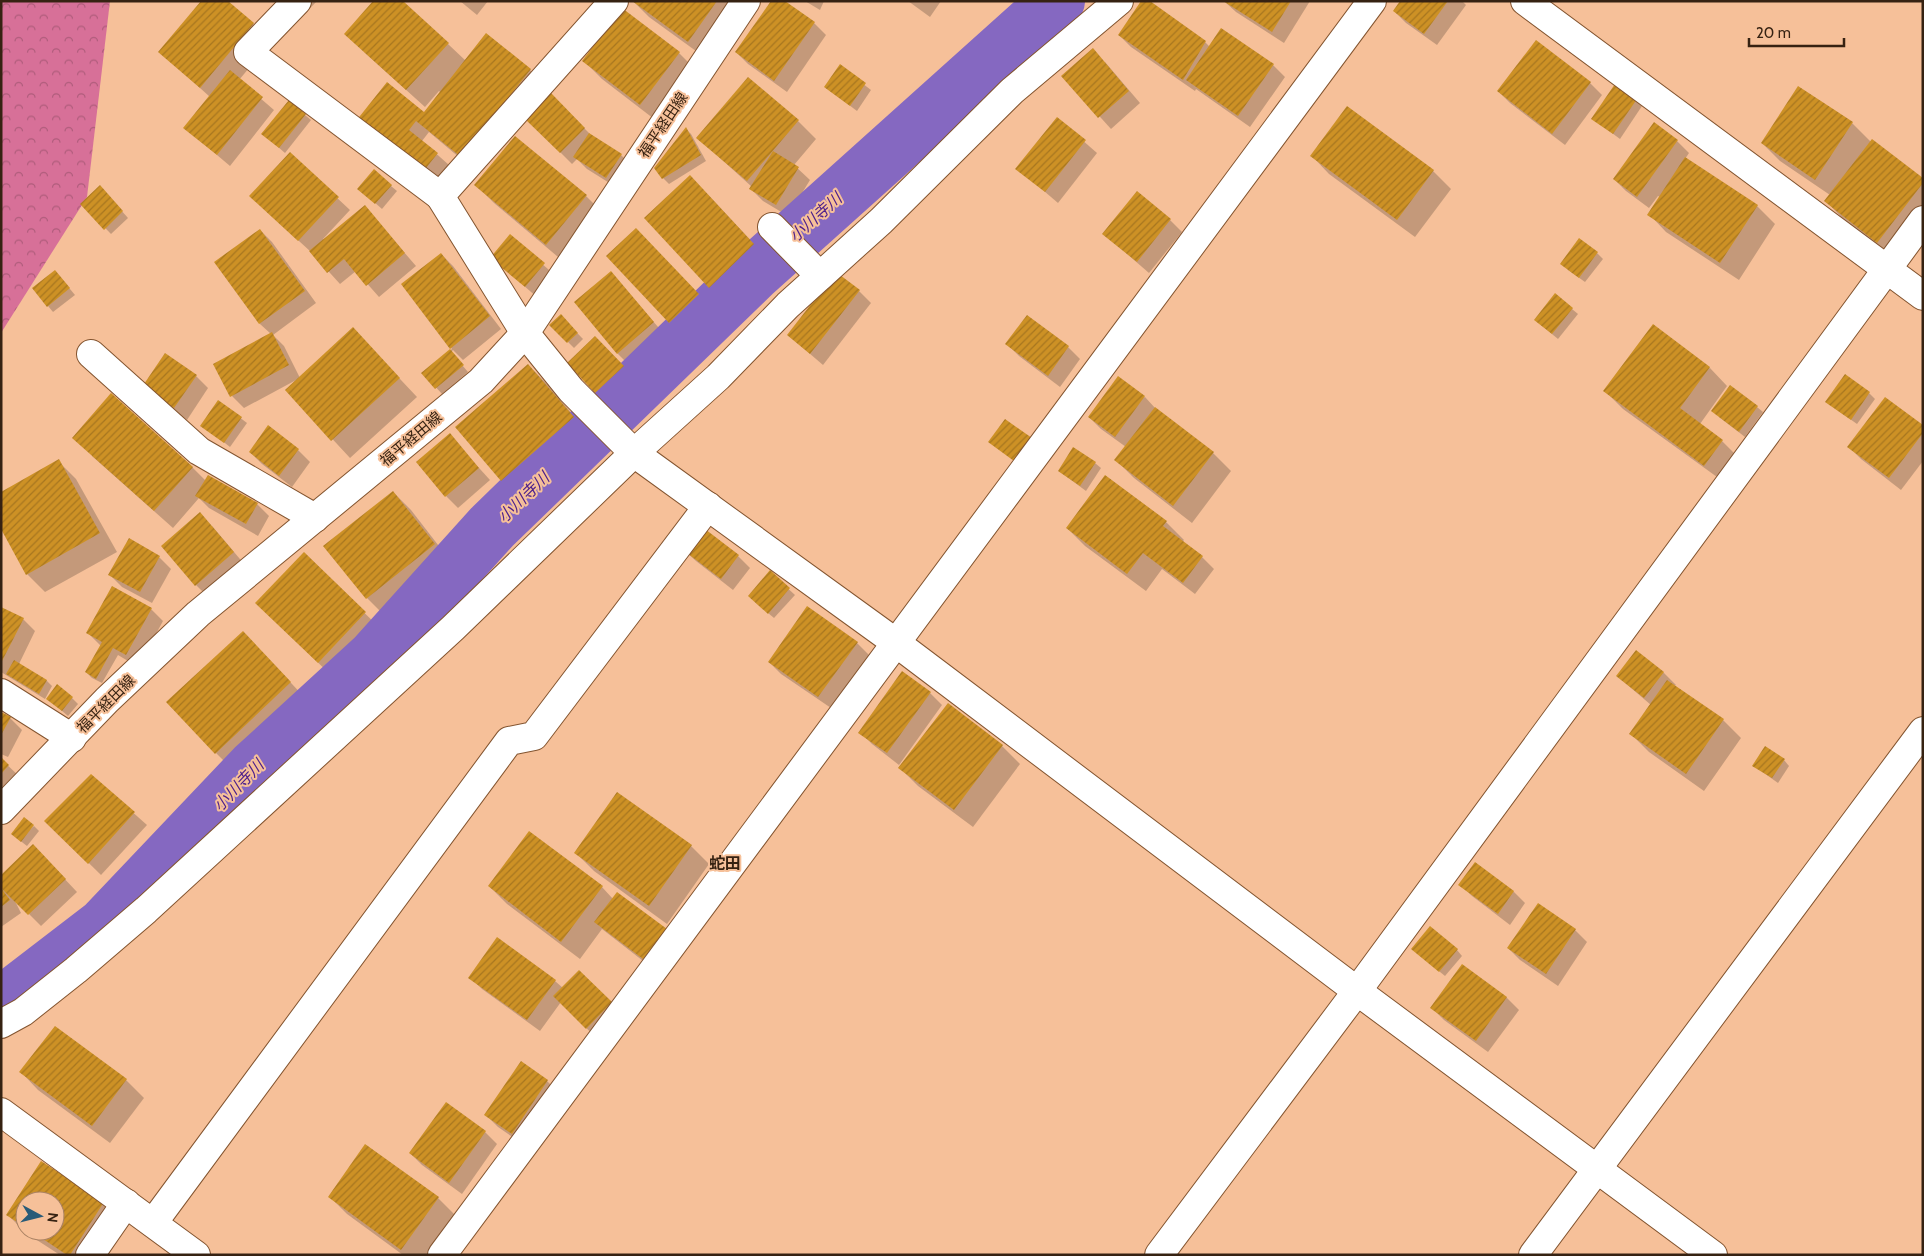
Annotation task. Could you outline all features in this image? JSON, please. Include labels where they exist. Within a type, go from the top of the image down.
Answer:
[{"type":"street","points":[[297,1],[248,52],[440,196],[525,333],[571,390],[634,453],[895,642],[1357,991],[1714,1255]]},
{"type":"street","points":[[440,196],[614,1]]},
{"type":"street","name":"福平経田線","points":[[1,810],[107,700],[198,614],[481,381],[525,333],[746,1]]},
{"type":"street","points":[[1,1024],[22,1012],[76,970],[146,910],[453,628],[634,453],[718,377],[788,305],[881,221],[1012,91],[1119,1]]},
{"type":"street","points":[[442,1255],[1372,1]]},
{"type":"street","points":[[1525,1],[1923,296]]},
{"type":"street","points":[[1159,1255],[1357,991],[1923,220]]},
{"type":"street","points":[[772,227],[820,276]]},
{"type":"street","points":[[91,354],[200,451],[315,518]]},
{"type":"street","points":[[153,1223],[509,741],[534,736],[708,506]]},
{"type":"street","points":[[1,693],[72,738]]},
{"type":"street","points":[[1533,1255],[1923,731]]},
{"type":"street","points":[[1,1112],[196,1255]]},
{"type":"street","points":[[90,1255],[126,1203]]},
{"type":"green space","points":[[1,1],[110,1],[87,197],[1,333]]},
{"type":"building","points":[[201,1],[228,1],[254,23],[200,88],[158,52]]},
{"type":"building","points":[[373,1],[403,1],[449,43],[406,90],[344,34]]},
{"type":"building","points":[[632,1],[717,1],[688,42]]},
{"type":"building","points":[[771,1],[785,1],[815,22],[774,81],[735,52]]},
{"type":"building","points":[[1141,1],[1150,1],[1206,41],[1183,80],[1118,35]]},
{"type":"building","points":[[1223,1],[1291,1],[1272,32]]},
{"type":"building","points":[[1400,1],[1448,1],[1424,34],[1393,11]]},
{"type":"building","points":[[622,8],[680,52],[640,105],[582,61]]},
{"type":"building","points":[[1221,28],[1274,64],[1238,116],[1186,80]]},
{"type":"building","points":[[486,33],[531,69],[461,157],[416,121],[409,130],[438,153],[422,173],[356,121],[387,82],[424,112]]},
{"type":"building","points":[[1536,40],[1591,82],[1552,134],[1497,91]]},
{"type":"building","points":[[1093,48],[1129,91],[1098,118],[1061,76]]},
{"type":"building","points":[[840,64],[866,83],[850,106],[824,87]]},
{"type":"building","points":[[230,70],[263,97],[217,155],[183,128]]},
{"type":"building","points":[[748,77],[799,120],[747,181],[696,138]]},
{"type":"building","points":[[1615,84],[1637,99],[1613,134],[1591,119]]},
{"type":"building","points":[[1798,86],[1853,122],[1815,180],[1761,143]]},
{"type":"building","points":[[551,93],[585,128],[560,153],[525,119]]},
{"type":"building","points":[[289,100],[306,114],[279,148],[261,134]]},
{"type":"building","points":[[1347,106],[1434,170],[1397,220],[1310,156]]},
{"type":"building","points":[[1057,117],[1086,140],[1045,192],[1015,169]]},
{"type":"building","points":[[1654,122],[1678,140],[1637,197],[1613,179]]},
{"type":"building","points":[[686,127],[701,155],[662,179],[654,168]]},
{"type":"building","points":[[589,133],[622,154],[606,178],[573,157]]},
{"type":"building","points":[[515,136],[587,195],[546,245],[474,185]]},
{"type":"building","points":[[1872,139],[1923,178],[1923,183],[1877,243],[1824,201]]},
{"type":"building","points":[[773,151],[799,167],[776,205],[749,189]]},
{"type":"building","points":[[290,152],[339,197],[298,241],[249,196]]},
{"type":"building","points":[[1685,157],[1758,205],[1720,263],[1647,215]]},
{"type":"building","points":[[374,169],[392,185],[375,204],[357,189]]},
{"type":"building","points":[[690,175],[754,244],[709,288],[644,218]]},
{"type":"building","points":[[100,185],[123,211],[104,230],[80,204]]},
{"type":"building","points":[[1137,191],[1171,219],[1137,262],[1102,234]]},
{"type":"building","points":[[365,205],[405,253],[366,286],[344,259],[327,273],[309,251]]},
{"type":"building","points":[[636,228],[699,294],[669,323],[606,256]]},
{"type":"building","points":[[260,229],[305,291],[259,324],[214,262]]},
{"type":"building","points":[[510,234],[545,263],[525,287],[490,258]]},
{"type":"building","points":[[1579,238],[1598,252],[1579,278],[1560,264]]},
{"type":"building","points":[[441,253],[490,316],[450,349],[401,284]]},
{"type":"building","points":[[55,270],[70,288],[47,307],[32,288]]},
{"type":"building","points":[[611,271],[654,322],[617,354],[574,302]]},
{"type":"building","points":[[836,272],[860,290],[810,354],[787,335]]},
{"type":"building","points":[[1555,293],[1573,308],[1552,334],[1534,320]]},
{"type":"building","points":[[561,314],[578,333],[567,343],[549,325]]},
{"type":"building","points":[[1027,315],[1069,346],[1048,376],[1005,344]]},
{"type":"building","points":[[1653,324],[1710,367],[1680,408],[1723,440],[1704,466],[1603,391]]},
{"type":"building","points":[[353,327],[400,378],[331,441],[285,390]]},
{"type":"building","points":[[272,332],[289,365],[230,397],[213,364]]},
{"type":"building","points":[[595,336],[624,366],[595,393],[567,363]]},
{"type":"building","points":[[450,349],[464,365],[435,389],[421,373]]},
{"type":"building","points":[[165,353],[197,375],[174,408],[142,387]]},
{"type":"building","points":[[528,364],[574,417],[501,481],[455,427]]},
{"type":"building","points":[[1845,374],[1870,392],[1851,420],[1825,402]]},
{"type":"building","points":[[1118,376],[1145,396],[1115,437],[1088,417]]},
{"type":"building","points":[[1730,385],[1758,406],[1739,432],[1711,411]]},
{"type":"building","points":[[111,393],[193,467],[154,511],[72,438]]},
{"type":"building","points":[[1885,397],[1923,425],[1923,433],[1889,478],[1847,447]]},
{"type":"building","points":[[218,400],[242,417],[224,443],[200,426]]},
{"type":"building","points":[[1155,407],[1214,452],[1173,506],[1114,460]]},
{"type":"building","points":[[1005,419],[1032,438],[1014,461],[988,442]]},
{"type":"building","points":[[268,425],[299,449],[279,476],[249,452]]},
{"type":"building","points":[[450,433],[479,468],[445,497],[416,462]]},
{"type":"building","points":[[1073,447],[1096,462],[1080,486],[1058,471]]},
{"type":"building","points":[[59,459],[100,533],[26,575],[1,529],[1,492]]},
{"type":"building","points":[[208,475],[258,503],[246,524],[195,496]]},
{"type":"building","points":[[1105,475],[1167,521],[1163,526],[1203,556],[1183,583],[1143,553],[1127,574],[1066,528]]},
{"type":"building","points":[[393,491],[435,544],[366,599],[323,546]]},
{"type":"building","points":[[200,512],[234,552],[195,586],[161,546]]},
{"type":"building","points":[[701,526],[739,555],[721,579],[683,550]]},
{"type":"building","points":[[129,538],[160,556],[140,592],[108,575]]},
{"type":"building","points":[[304,552],[366,612],[318,663],[255,603]]},
{"type":"building","points":[[770,570],[790,588],[768,614],[748,596]]},
{"type":"building","points":[[112,586],[152,608],[126,655],[113,648],[96,679],[85,672],[102,642],[86,633]]},
{"type":"building","points":[[807,606],[858,642],[818,697],[768,662]]},
{"type":"building","points":[[1,607],[24,618],[1,663]]},
{"type":"building","points":[[243,631],[291,682],[215,754],[166,702]]},
{"type":"building","points":[[1636,650],[1664,672],[1644,698],[1616,676]]},
{"type":"building","points":[[14,660],[47,680],[39,694],[6,674]]},
{"type":"building","points":[[902,671],[931,692],[887,753],[858,733]]},
{"type":"building","points":[[1667,680],[1724,719],[1686,774],[1629,734]]},
{"type":"building","points":[[57,684],[73,697],[62,711],[46,699]]},
{"type":"building","points":[[948,703],[1003,745],[954,810],[898,768]]},
{"type":"building","points":[[1,712],[11,717],[1,735]]},
{"type":"building","points":[[1765,746],[1785,759],[1772,778],[1752,766]]},
{"type":"building","points":[[1,757],[9,765],[1,774]]},
{"type":"building","points":[[91,774],[135,812],[88,864],[44,821]]},
{"type":"building","points":[[617,792],[692,845],[649,906],[574,853]]},
{"type":"building","points":[[24,817],[34,825],[21,842],[11,834]]},
{"type":"building","points":[[529,831],[603,886],[561,942],[488,886]]},
{"type":"building","points":[[33,844],[66,879],[28,915],[1,888],[1,875]]},
{"type":"building","points":[[1475,862],[1514,891],[1498,914],[1458,885]]},
{"type":"building","points":[[1,888],[10,900],[1,907]]},
{"type":"building","points":[[617,892],[667,929],[643,959],[594,922]]},
{"type":"building","points":[[1538,903],[1576,929],[1546,974],[1507,948]]},
{"type":"building","points":[[1430,926],[1458,949],[1439,972],[1411,949]]},
{"type":"building","points":[[497,937],[556,980],[527,1020],[468,978]]},
{"type":"building","points":[[1462,964],[1507,997],[1476,1041],[1430,1008]]},
{"type":"building","points":[[579,970],[612,1002],[586,1029],[553,996]]},
{"type":"building","points":[[55,1026],[127,1079],[92,1126],[19,1072]]},
{"type":"building","points":[[521,1061],[548,1080],[512,1134],[484,1115]]},
{"type":"building","points":[[446,1102],[486,1131],[449,1183],[409,1153]]},
{"type":"building","points":[[365,1144],[439,1197],[401,1250],[328,1197]]},
{"type":"building","points":[[41,1161],[104,1202],[70,1255],[67,1255],[46,1241],[65,1241],[65,1191],[22,1191]]},
{"type":"building","points":[[15,1201],[15,1221],[6,1215]]},
{"type":"waterway","name":"小川寺川","points":[[1,1005],[104,926],[254,768],[374,658],[492,527],[754,273],[1057,1]]},
{"type":"district","name":"蛇田","points":[[725,863]]}]
